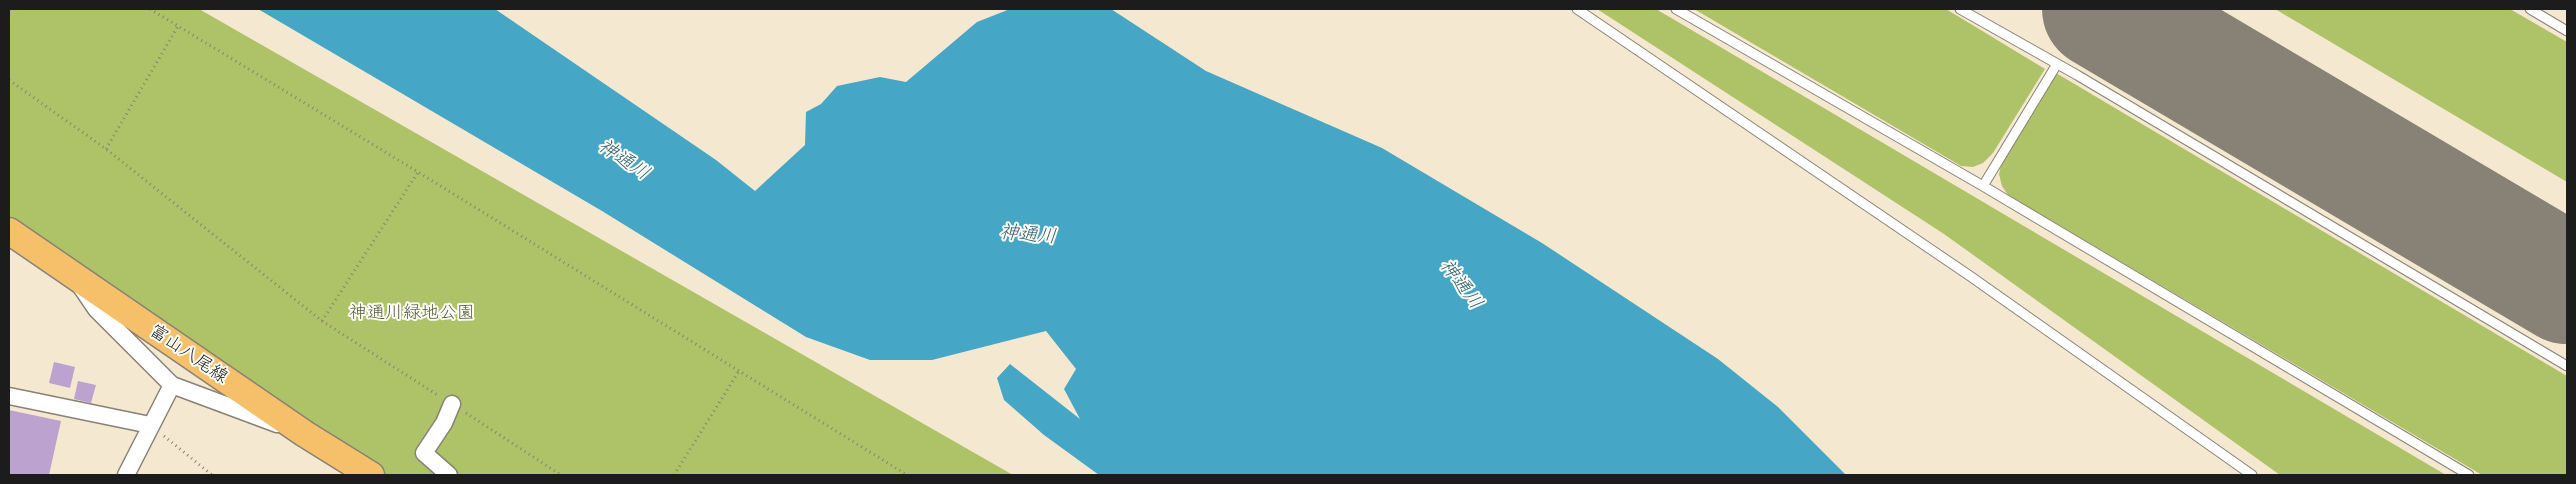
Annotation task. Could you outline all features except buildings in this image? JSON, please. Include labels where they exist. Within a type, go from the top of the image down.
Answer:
[{"type":"main road","name":"富山八尾線","points":[[9,231],[305,434],[371,475]]},
{"type":"street","points":[[74,277],[96,308],[172,385],[305,434]]},
{"type":"street","points":[[126,475],[172,385]]},
{"type":"street","points":[[9,396],[150,426]]},
{"type":"street","points":[[449,475],[424,453],[444,423],[452,404]]},
{"type":"lane","points":[[1578,9],[1970,276],[2252,475]]},
{"type":"lane","points":[[1676,9],[1983,186],[2469,475]]},
{"type":"lane","points":[[1960,9],[2057,64],[2567,366]]},
{"type":"lane","points":[[2530,9],[2567,31]]},
{"type":"lane","points":[[1983,186],[2057,64]]},
{"type":"path","points":[[150,9],[418,172],[907,475]]},
{"type":"path","points":[[106,149],[178,26]]},
{"type":"path","points":[[9,80],[106,149],[322,322],[561,475]]},
{"type":"path","points":[[322,322],[418,172]]},
{"type":"path","points":[[674,475],[739,371]]},
{"type":"path","points":[[150,426],[212,475]]},
{"type":"green space","name":"神通川緑地公園","points":[[9,9],[199,9],[1013,475],[371,475],[9,225]]},
{"type":"green space","points":[[1597,9],[1656,9],[2446,475],[2280,475],[1944,234]]},
{"type":"green space","points":[[1694,9],[1946,9],[2045,69],[1993,153],[1983,163],[1973,167],[1961,166]]},
{"type":"green space","points":[[2275,9],[2510,9],[2567,42],[2567,182]]},
{"type":"green space","points":[[2056,73],[2567,376],[2567,475],[2482,475],[2008,195],[2002,186],[1999,174],[2002,161]]},
{"type":"water","name":"神通川","points":[[258,9],[495,9],[716,160],[755,191],[805,145],[806,112],[821,104],[837,86],[880,77],[906,82],[977,22],[1010,9],[1111,9],[1206,71],[1382,148],[1542,243],[1718,359],[1778,407],[1846,475],[1099,475],[1044,435],[1004,400],[997,378],[1010,364],[1080,419],[1064,389],[1076,369],[1046,331],[932,360],[870,360],[806,337],[602,211]]},
{"type":"runway","points":[[2102,9],[2567,284]]}]
